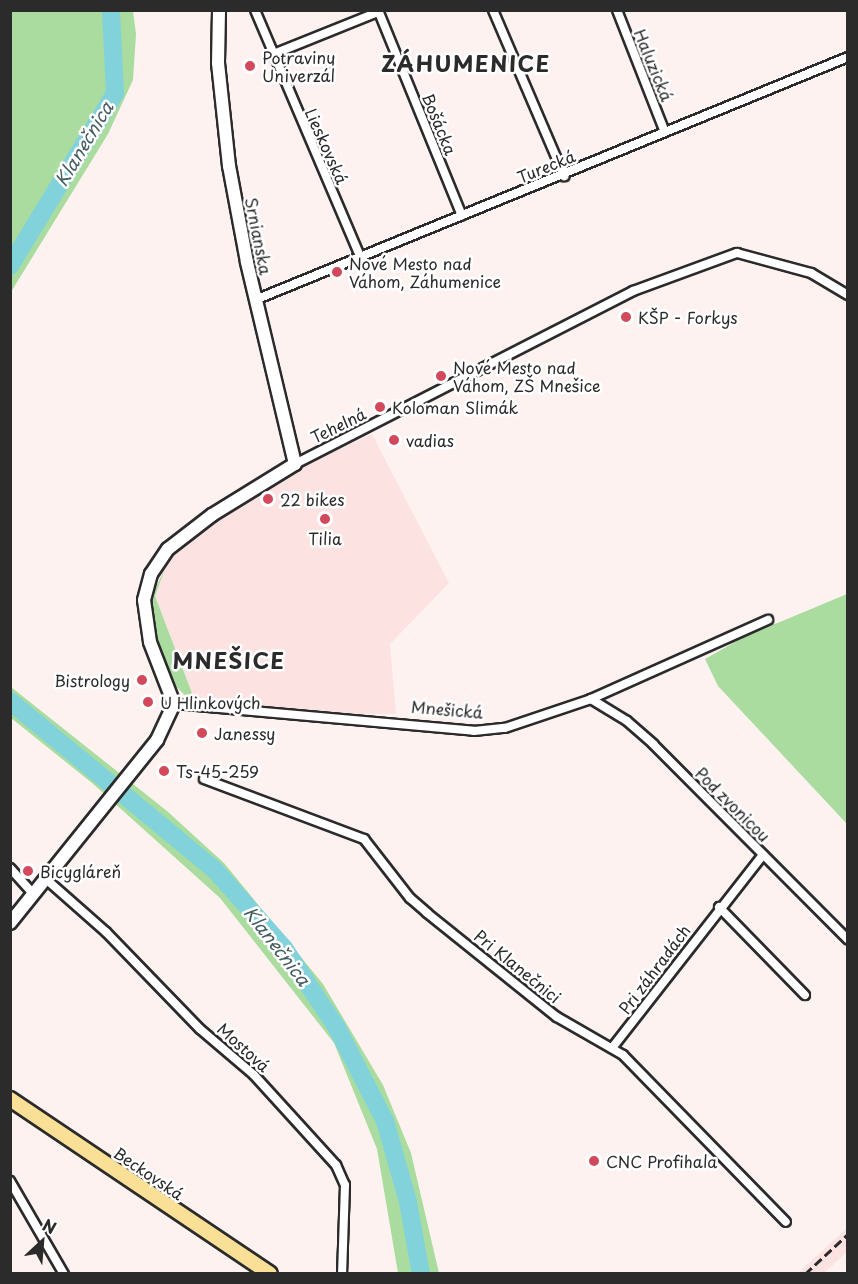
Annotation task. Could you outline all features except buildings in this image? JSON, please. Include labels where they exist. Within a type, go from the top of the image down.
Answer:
[{"type":"main road","name":"Beckovská","points":[[10,1099],[270,1274]]},
{"type":"street","name":"Srnianska","points":[[219,10],[218,63],[224,127],[255,300],[295,464]]},
{"type":"street","name":"Lieskovská","points":[[255,10],[271,55],[361,259]]},
{"type":"street","points":[[493,10],[564,176]]},
{"type":"street","name":"Haluzická","points":[[617,10],[664,130]]},
{"type":"street","points":[[271,55],[378,11]]},
{"type":"street","name":"Bošácka","points":[[378,11],[462,216]]},
{"type":"street","name":"Turecká","points":[[255,300],[564,176],[664,130],[848,57]]},
{"type":"street","name":"Tehelná","points":[[174,704],[150,642],[144,600],[152,574],[168,549],[186,535],[295,464],[633,291],[737,253],[811,273],[848,295]]},
{"type":"street","name":"Mnešická","points":[[174,704],[278,716],[391,720],[474,731],[549,716],[768,620]]},
{"type":"street","name":"Pod zvonicou","points":[[591,699],[627,721],[848,940]]},
{"type":"street","points":[[10,923],[139,765],[157,740],[174,704]]},
{"type":"street","name":"Pri Klanečnici","points":[[204,779],[356,834],[369,843],[402,889],[427,913],[557,1017],[623,1055],[786,1222]]},
{"type":"street","name":"Pri záhradách","points":[[612,1048],[719,907],[763,855]]},
{"type":"street","points":[[10,868],[34,895]]},
{"type":"street","name":"Mostová","points":[[47,880],[106,932],[200,1029],[254,1075],[336,1165],[345,1185],[342,1274]]},
{"type":"street","points":[[719,907],[805,995]]},
{"type":"street","points":[[10,1181],[64,1274]]},
{"type":"shaded area","points":[[372,434],[449,583],[390,644],[396,714],[286,713],[195,701],[155,596],[166,566],[179,547],[297,468]]},
{"type":"shaded area","points":[[847,1228],[847,1252],[824,1273],[798,1273]]},
{"type":"green space","points":[[10,11],[133,11],[136,34],[133,80],[108,134],[11,292]]},
{"type":"green space","points":[[166,566],[155,596],[195,701],[191,702],[173,683],[150,616],[151,598]]},
{"type":"green space","points":[[847,594],[847,824],[718,686],[705,659],[742,638]]},
{"type":"green space","points":[[11,687],[167,811],[224,863],[323,984],[383,1085],[411,1153],[439,1273],[398,1273],[377,1149],[334,1043],[220,898],[92,783],[11,718]]},
{"type":"waterway","name":"Klanečnica","points":[[10,266],[115,93],[111,10]]},
{"type":"waterway","name":"Klanečnica","points":[[10,701],[215,870],[284,948],[337,1028],[385,1121],[408,1202],[421,1274]]},
{"type":"railway","points":[[805,1274],[848,1234]]},
{"type":"place","name":"Potraviny Univerzál","points":[[250,66]]},
{"type":"place","name":"Nové Mesto nad Váhom, Záhumenice","points":[[337,272]]},
{"type":"place","name":"KŠP - Forkys","points":[[626,317]]},
{"type":"place","name":"Nové Mesto nad Váhom, ZŠ Mnešice","points":[[441,376]]},
{"type":"place","name":"Koloman Slimák","points":[[380,407]]},
{"type":"place","name":"vadias","points":[[394,440]]},
{"type":"place","name":"22 bikes","points":[[268,499]]},
{"type":"place","name":"Tilia","points":[[325,519]]},
{"type":"place","name":"Bistrology","points":[[142,680]]},
{"type":"place","name":"U Hlinkových","points":[[148,702]]},
{"type":"place","name":"Janessy","points":[[202,733]]},
{"type":"place","name":"Ts-45-259","points":[[164,771]]},
{"type":"place","name":"Bicygláreň","points":[[28,871]]},
{"type":"place","name":"CNC Profihala","points":[[594,1161]]},
{"type":"district","name":"ZÁHUMENICE","points":[[466,63]]},
{"type":"district","name":"MNEŠICE","points":[[229,660]]}]
